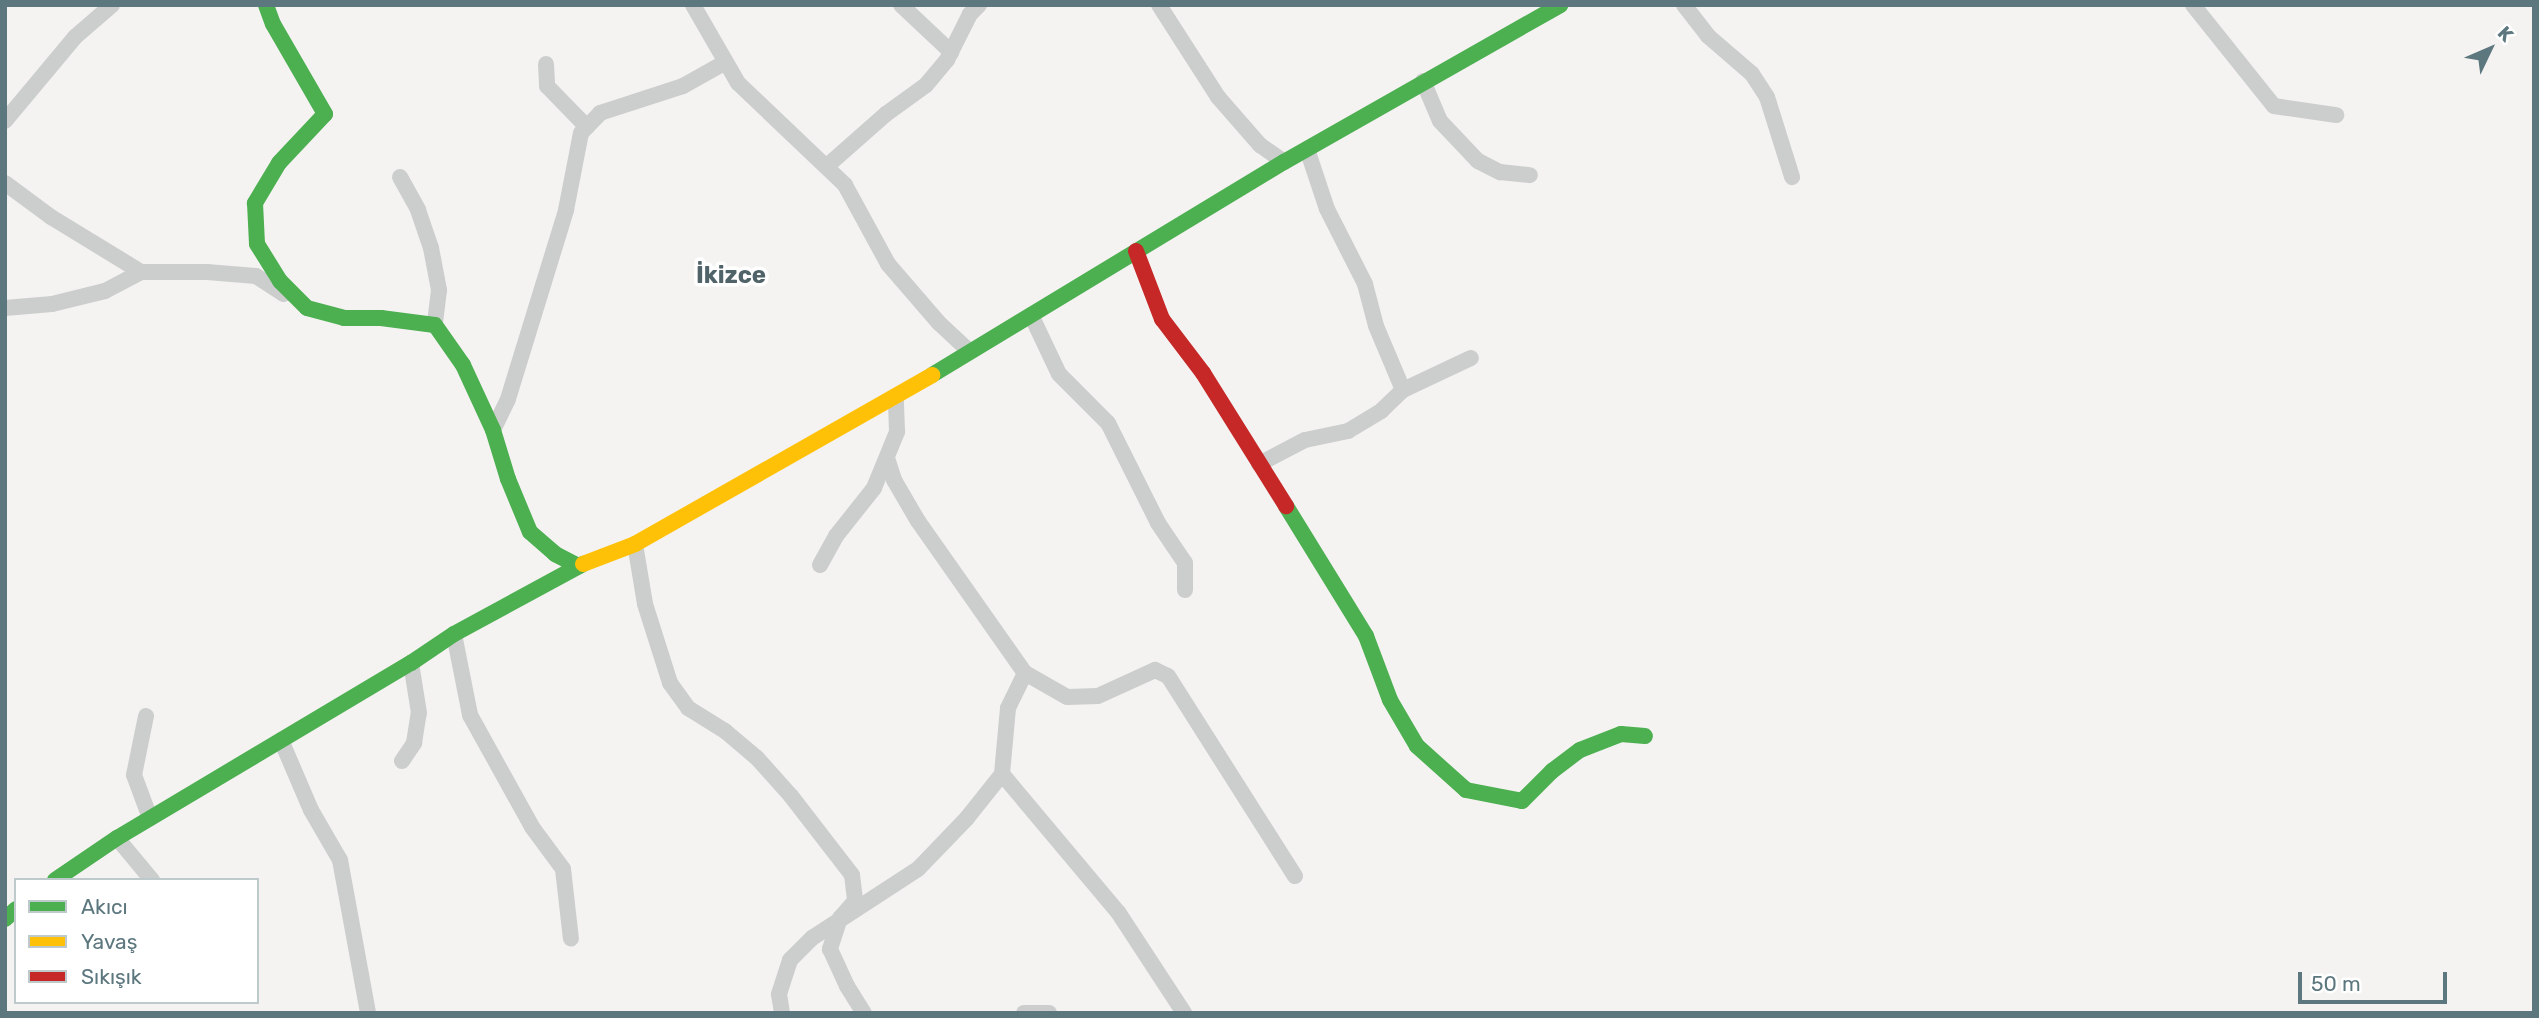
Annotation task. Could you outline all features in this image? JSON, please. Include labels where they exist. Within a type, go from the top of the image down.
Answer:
[{"type":"main road","points":[[266,5],[273,24],[325,114],[279,163],[256,203],[257,244],[280,281],[307,308],[344,318],[381,318],[407,324],[435,325],[463,365],[493,430],[508,479],[530,532],[555,554],[579,566]]},
{"type":"main road","points":[[58,878],[149,818],[411,663],[454,634],[579,566],[635,544],[897,397],[1284,162],[1560,5]]},
{"type":"main road","points":[[1136,251],[1162,318],[1203,373],[1366,636],[1390,700],[1417,746],[1466,790],[1522,801],[1552,771],[1580,750],[1621,734],[1645,736]]},
{"type":"street","points":[[5,121],[75,37],[112,5]]},
{"type":"street","points":[[693,5],[738,83],[845,185],[888,264],[939,323],[970,352]]},
{"type":"street","points":[[901,5],[951,52]]},
{"type":"street","points":[[827,166],[886,114],[926,85],[951,52],[970,14],[979,5]]},
{"type":"street","points":[[1159,5],[1218,97],[1260,145],[1284,162]]},
{"type":"street","points":[[1684,5],[1708,36],[1752,74],[1767,97],[1792,177]]},
{"type":"street","points":[[2193,5],[2274,106],[2336,115]]},
{"type":"street","points":[[493,430],[508,399],[566,210],[580,133],[600,113],[683,86],[726,62]]},
{"type":"street","points":[[546,64],[547,86],[587,127]]},
{"type":"street","points":[[1423,81],[1440,121],[1478,161],[1500,172],[1530,175]]},
{"type":"street","points":[[1307,149],[1327,209],[1365,284],[1376,326],[1403,390]]},
{"type":"street","points":[[400,177],[418,210],[431,248],[439,290],[435,325]]},
{"type":"street","points":[[5,183],[51,216],[141,272]]},
{"type":"street","points":[[5,308],[52,304],[105,291],[141,272],[206,272],[256,276],[307,308]]},
{"type":"street","points":[[1031,315],[1059,374],[1108,423],[1158,523],[1185,563],[1185,590]]},
{"type":"street","points":[[1259,464],[1305,440],[1348,432],[1381,411],[1403,390],[1471,358]]},
{"type":"street","points":[[820,565],[836,536],[874,488],[897,432],[897,397]]},
{"type":"street","points":[[887,458],[894,480],[918,521],[1025,673],[1068,697],[1098,696],[1155,670],[1168,677],[1296,876]]},
{"type":"street","points":[[635,544],[645,604],[670,683],[688,708],[725,731],[757,758],[834,850],[852,876],[855,901],[841,918],[830,949],[847,986],[864,1013]]},
{"type":"street","points":[[454,634],[470,715],[532,827],[563,869],[571,939]]},
{"type":"street","points":[[402,761],[414,743],[419,713],[411,663]]},
{"type":"street","points":[[782,1013],[779,994],[790,960],[812,938],[918,869],[967,818],[1002,774],[1008,708],[1025,673]]},
{"type":"street","points":[[146,716],[134,775],[149,818]]},
{"type":"street","points":[[281,740],[312,810],[340,860],[368,1013]]},
{"type":"street","points":[[1002,774],[1118,912],[1184,1013]]},
{"type":"street","points":[[117,838],[150,878]]},
{"type":"street","points":[[1024,1013],[1049,1013]]},
{"type":"traffic: fast","points":[[266,5],[273,24],[325,114],[279,163],[255,203],[257,244],[280,281],[307,308],[344,318],[381,318],[435,325],[463,365],[493,430],[508,479],[530,532],[555,554],[579,566]]},
{"type":"traffic: fast","points":[[932,375],[1284,162],[1560,5]]},
{"type":"traffic: fast","points":[[1286,506],[1366,636],[1390,700],[1417,746],[1466,790],[1522,801],[1552,771],[1580,750],[1621,734],[1645,736]]},
{"type":"traffic: fast","points":[[58,878],[117,838],[411,663],[454,634],[583,564]]},
{"type":"traffic: fast","points":[[5,919],[14,911]]},
{"type":"traffic: slow","points":[[583,564],[635,544],[932,375]]},
{"type":"traffic: jam","points":[[1136,251],[1162,319],[1203,373],[1286,506]]},
{"type":"district","name":"İkizce","points":[[731,276]]}]
